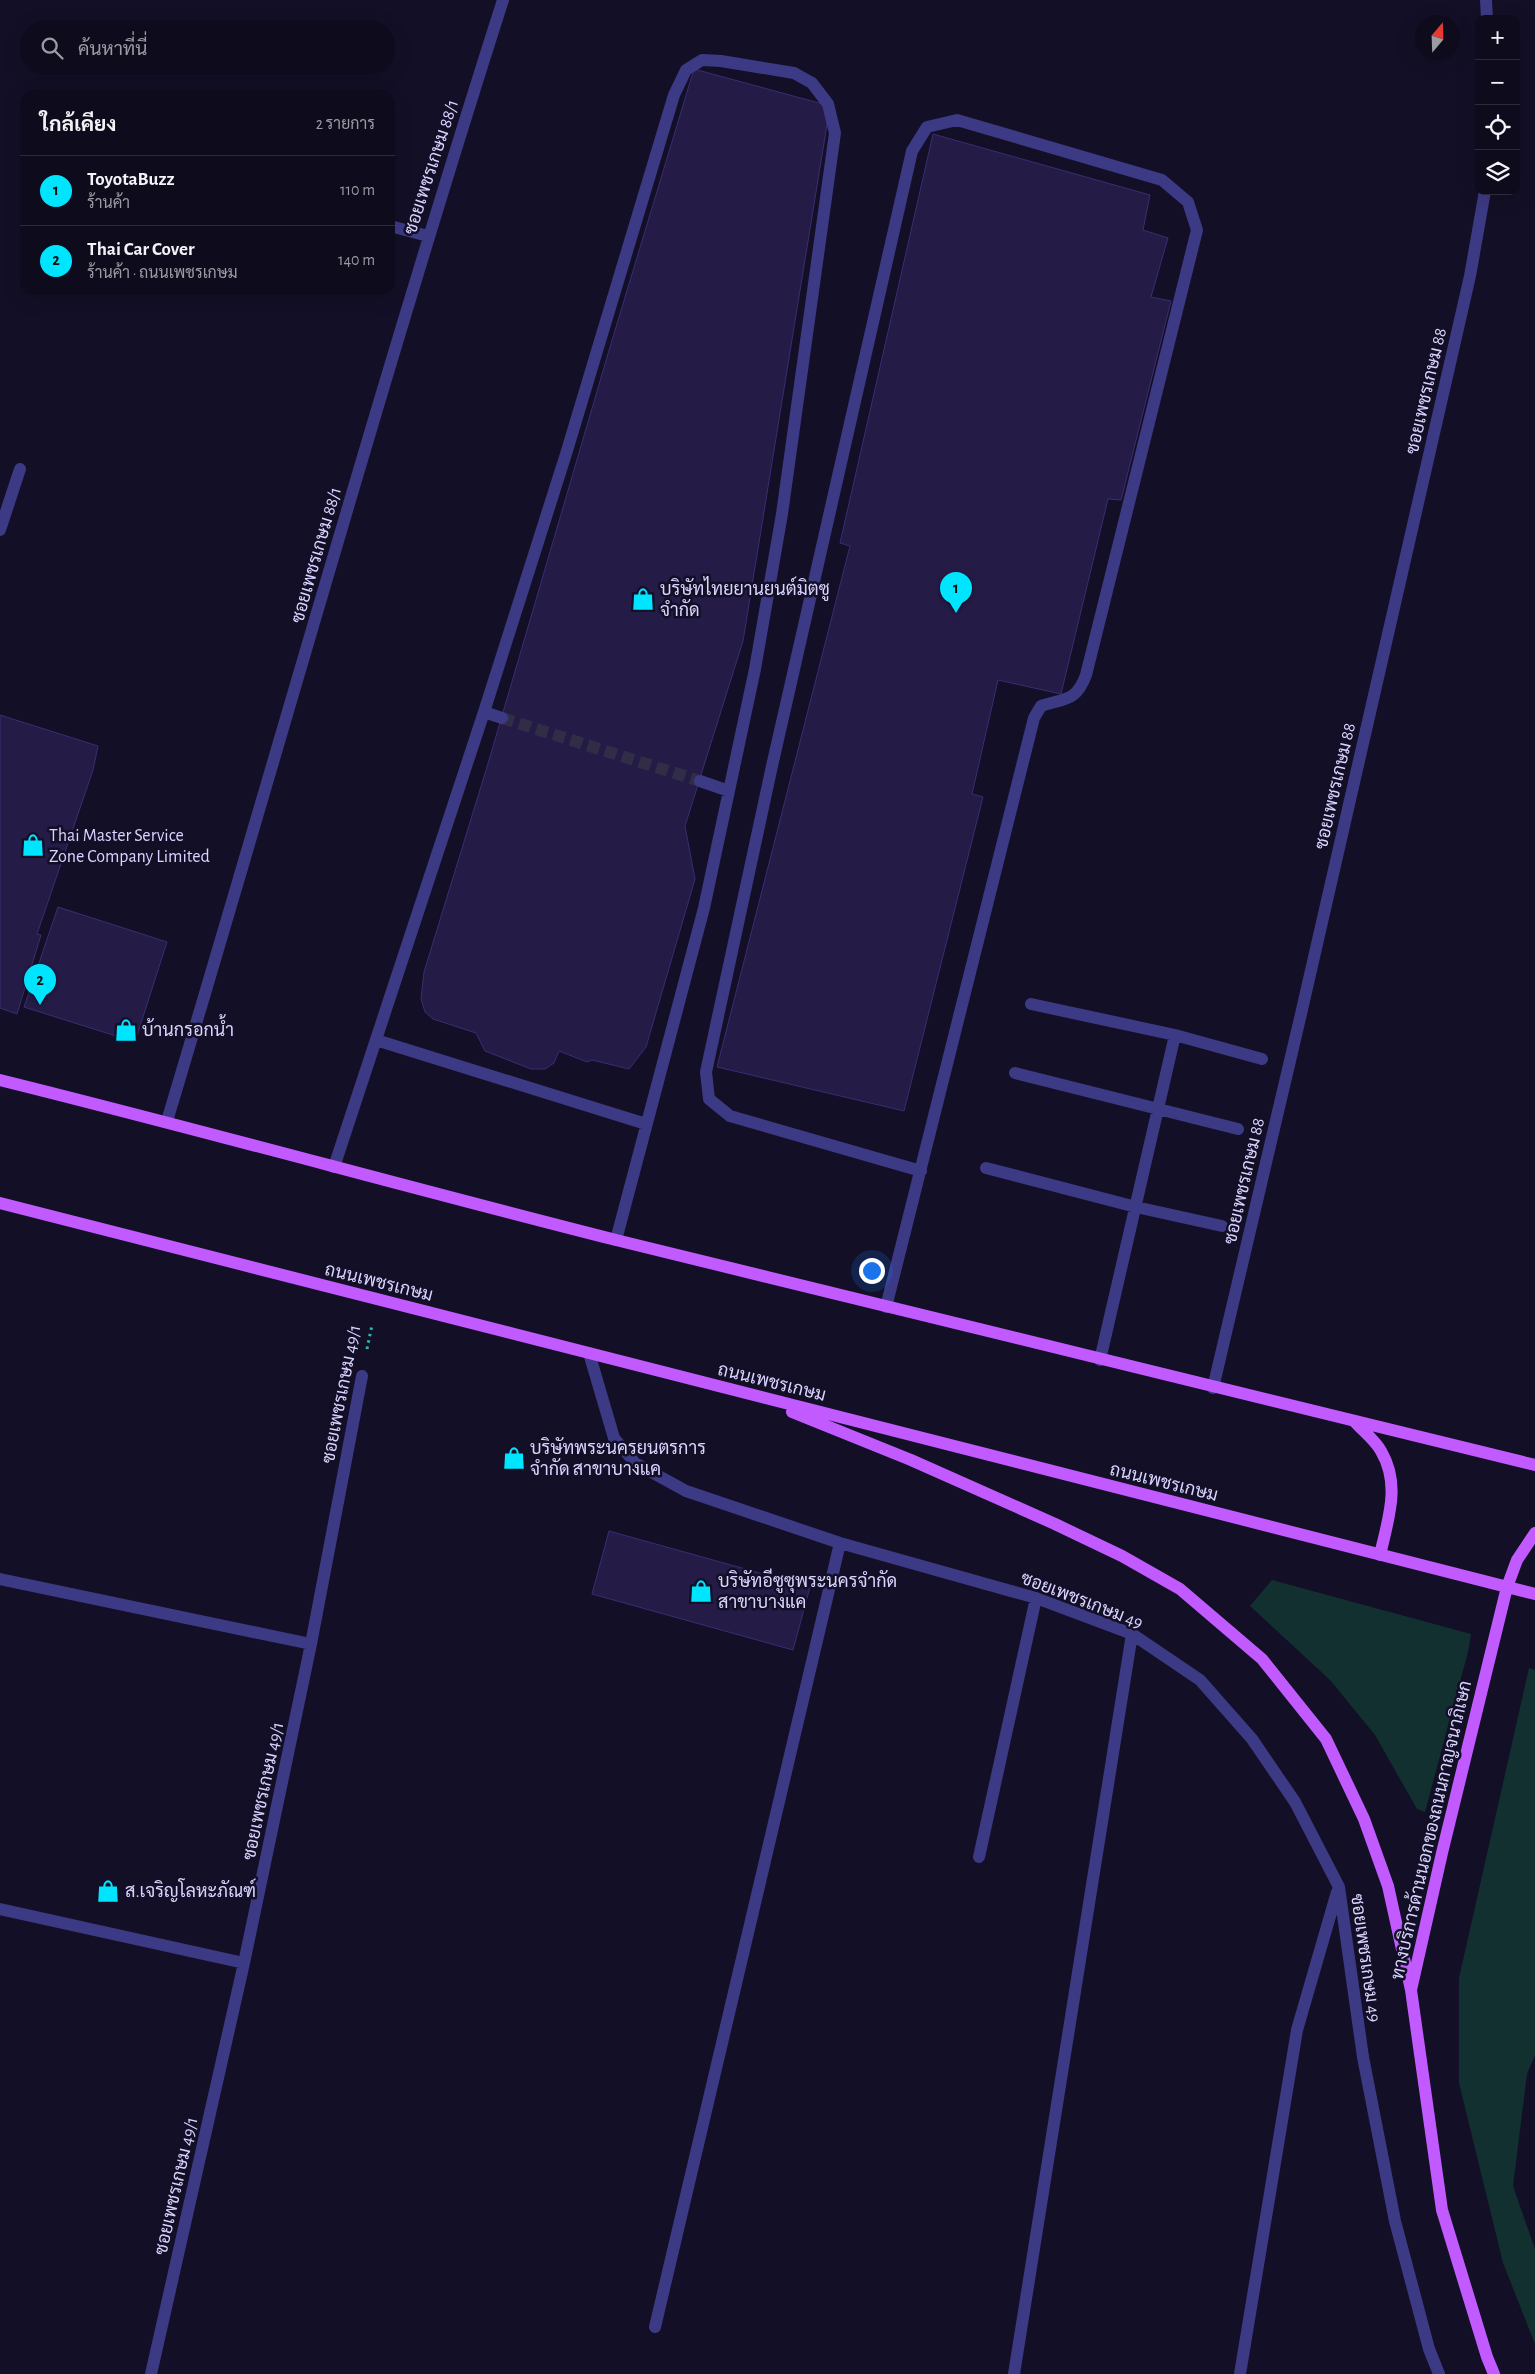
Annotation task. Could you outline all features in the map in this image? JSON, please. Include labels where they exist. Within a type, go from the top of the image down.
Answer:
[{"type":"main road","points":[[0,1080],[167,1121],[334,1167],[616,1240],[1213,1388],[1535,1465]]},
{"type":"main road","name":"ถนนเพชรเกษม","points":[[0,1203],[1535,1594]]},
{"type":"main road","points":[[746,1394],[911,1460],[1122,1556],[1180,1589],[1262,1659],[1326,1739],[1364,1819],[1388,1886],[1411,1990]]},
{"type":"main road","points":[[1355,1422],[1380,1449],[1391,1472],[1393,1499],[1380,1555]]},
{"type":"main road","name":"ทางบริการด้านนอกของถนนกาญจนาภิเษก","points":[[1494,2374],[1487,2357],[1442,2210],[1411,1990],[1507,1587],[1517,1560],[1535,1533]]},
{"type":"street","name":"ซอยเพชรเกษม 88/1","points":[[167,1121],[274,765],[428,236],[503,0]]},
{"type":"street","points":[[1486,0],[1487,15]]},
{"type":"street","points":[[334,1167],[484,712],[566,454],[674,95],[686,70],[702,60],[721,61],[794,73],[812,82],[828,104],[835,133],[782,514],[755,669],[704,908],[616,1240]]},
{"type":"street","points":[[886,1307],[1034,718],[1041,706],[1070,699],[1081,688],[1086,675],[1197,230],[1188,202],[1162,180],[957,120],[927,127],[912,151],[770,776],[706,1072],[709,1099],[730,1116],[920,1171]]},
{"type":"street","name":"ซอยเพชรเกษม 88","points":[[1213,1388],[1304,1005],[1468,286],[1484,195]]},
{"type":"street","points":[[395,227],[428,236]]},
{"type":"street","points":[[0,530],[20,468]]},
{"type":"street","points":[[484,712],[502,718]]},
{"type":"street","points":[[700,781],[729,791]]},
{"type":"street","points":[[1031,1004],[1175,1035],[1262,1059]]},
{"type":"street","points":[[1100,1360],[1175,1035]]},
{"type":"street","points":[[376,1040],[646,1124]]},
{"type":"street","points":[[1015,1073],[1238,1129]]},
{"type":"street","points":[[986,1168],[1136,1207],[1222,1226]]},
{"type":"street","name":"ซอยเพชรเกษม 49","points":[[589,1353],[614,1438],[635,1463],[686,1491],[840,1543],[1036,1598],[1132,1634],[1200,1680],[1252,1739],[1295,1802],[1339,1887],[1363,2057],[1395,2221],[1429,2349],[1439,2374]]},
{"type":"street","name":"ซอยเพชรเกษม 49/1","points":[[151,2374],[244,1963],[311,1644],[362,1376]]},
{"type":"street","points":[[655,2327],[840,1543]]},
{"type":"street","points":[[0,1579],[311,1644]]},
{"type":"street","points":[[979,1857],[1036,1598]]},
{"type":"street","points":[[1014,2374],[1132,1634]]},
{"type":"street","points":[[1240,2374],[1297,2030],[1339,1887]]},
{"type":"street","points":[[0,1909],[244,1963]]},
{"type":"path","name":"ซอยเพชรเกษม 49/1","points":[[362,1376],[377,1300]]},
{"type":"green space","points":[[1272,1580],[1471,1634],[1468,1652],[1425,1812],[1417,1809],[1375,1735],[1330,1680],[1250,1606]]},
{"type":"green space","points":[[1529,1668],[1535,1670],[1535,2055],[1527,2074],[1513,2186],[1535,2249],[1535,2344],[1503,2263],[1459,2083],[1459,1978]]},
{"type":"building","name":"บริษัทไทยยานยนต์มิตซู จำกัด","points":[[694,69],[830,106],[743,641],[685,826],[695,879],[646,1047],[629,1069],[592,1060],[587,1062],[559,1051],[554,1063],[545,1069],[531,1069],[485,1051],[476,1033],[433,1019],[425,1012],[421,999],[424,972],[487,767]]},
{"type":"building","points":[[933,134],[1150,195],[1143,230],[1168,238],[1151,297],[1171,301],[1121,500],[1108,499],[1061,694],[998,680],[972,794],[983,797],[904,1111],[717,1067],[850,546],[840,543]]},
{"type":"building","name":"Thai Master Service Zone Company Limited","points":[[0,715],[98,746],[93,770],[37,934],[41,935],[17,1014],[0,1008]]},
{"type":"building","points":[[58,907],[167,942],[135,1042],[24,1007]]},
{"type":"building","name":"บริษัทอีซูซุพระนครจำกัด สาขาบางแค","points":[[609,1531],[810,1587],[793,1650],[592,1594]]},
{"type":"tunnel","points":[[502,718],[700,781]]},
{"type":"place","name":"บริษัทไทยยานยนต์มิตซู จำกัด","points":[[643,599]]},
{"type":"place","name":"ToyotaBuzz","points":[[956,613]]},
{"type":"place","name":"Thai Master Service Zone Company Limited","points":[[33,845]]},
{"type":"place","name":"Thai Car Cover","points":[[40,1005]]},
{"type":"place","name":"บ้านกรอกน้ำ","points":[[126,1030]]},
{"type":"place","name":"บริษัทพระนครยนตรการ จำกัด สาขาบางแค","points":[[514,1458]]},
{"type":"place","name":"บริษัทอีซูซุพระนครจำกัด สาขาบางแค","points":[[701,1591]]},
{"type":"place","name":"ส.เจริญโลหะภัณฑ์","points":[[108,1891]]}]
